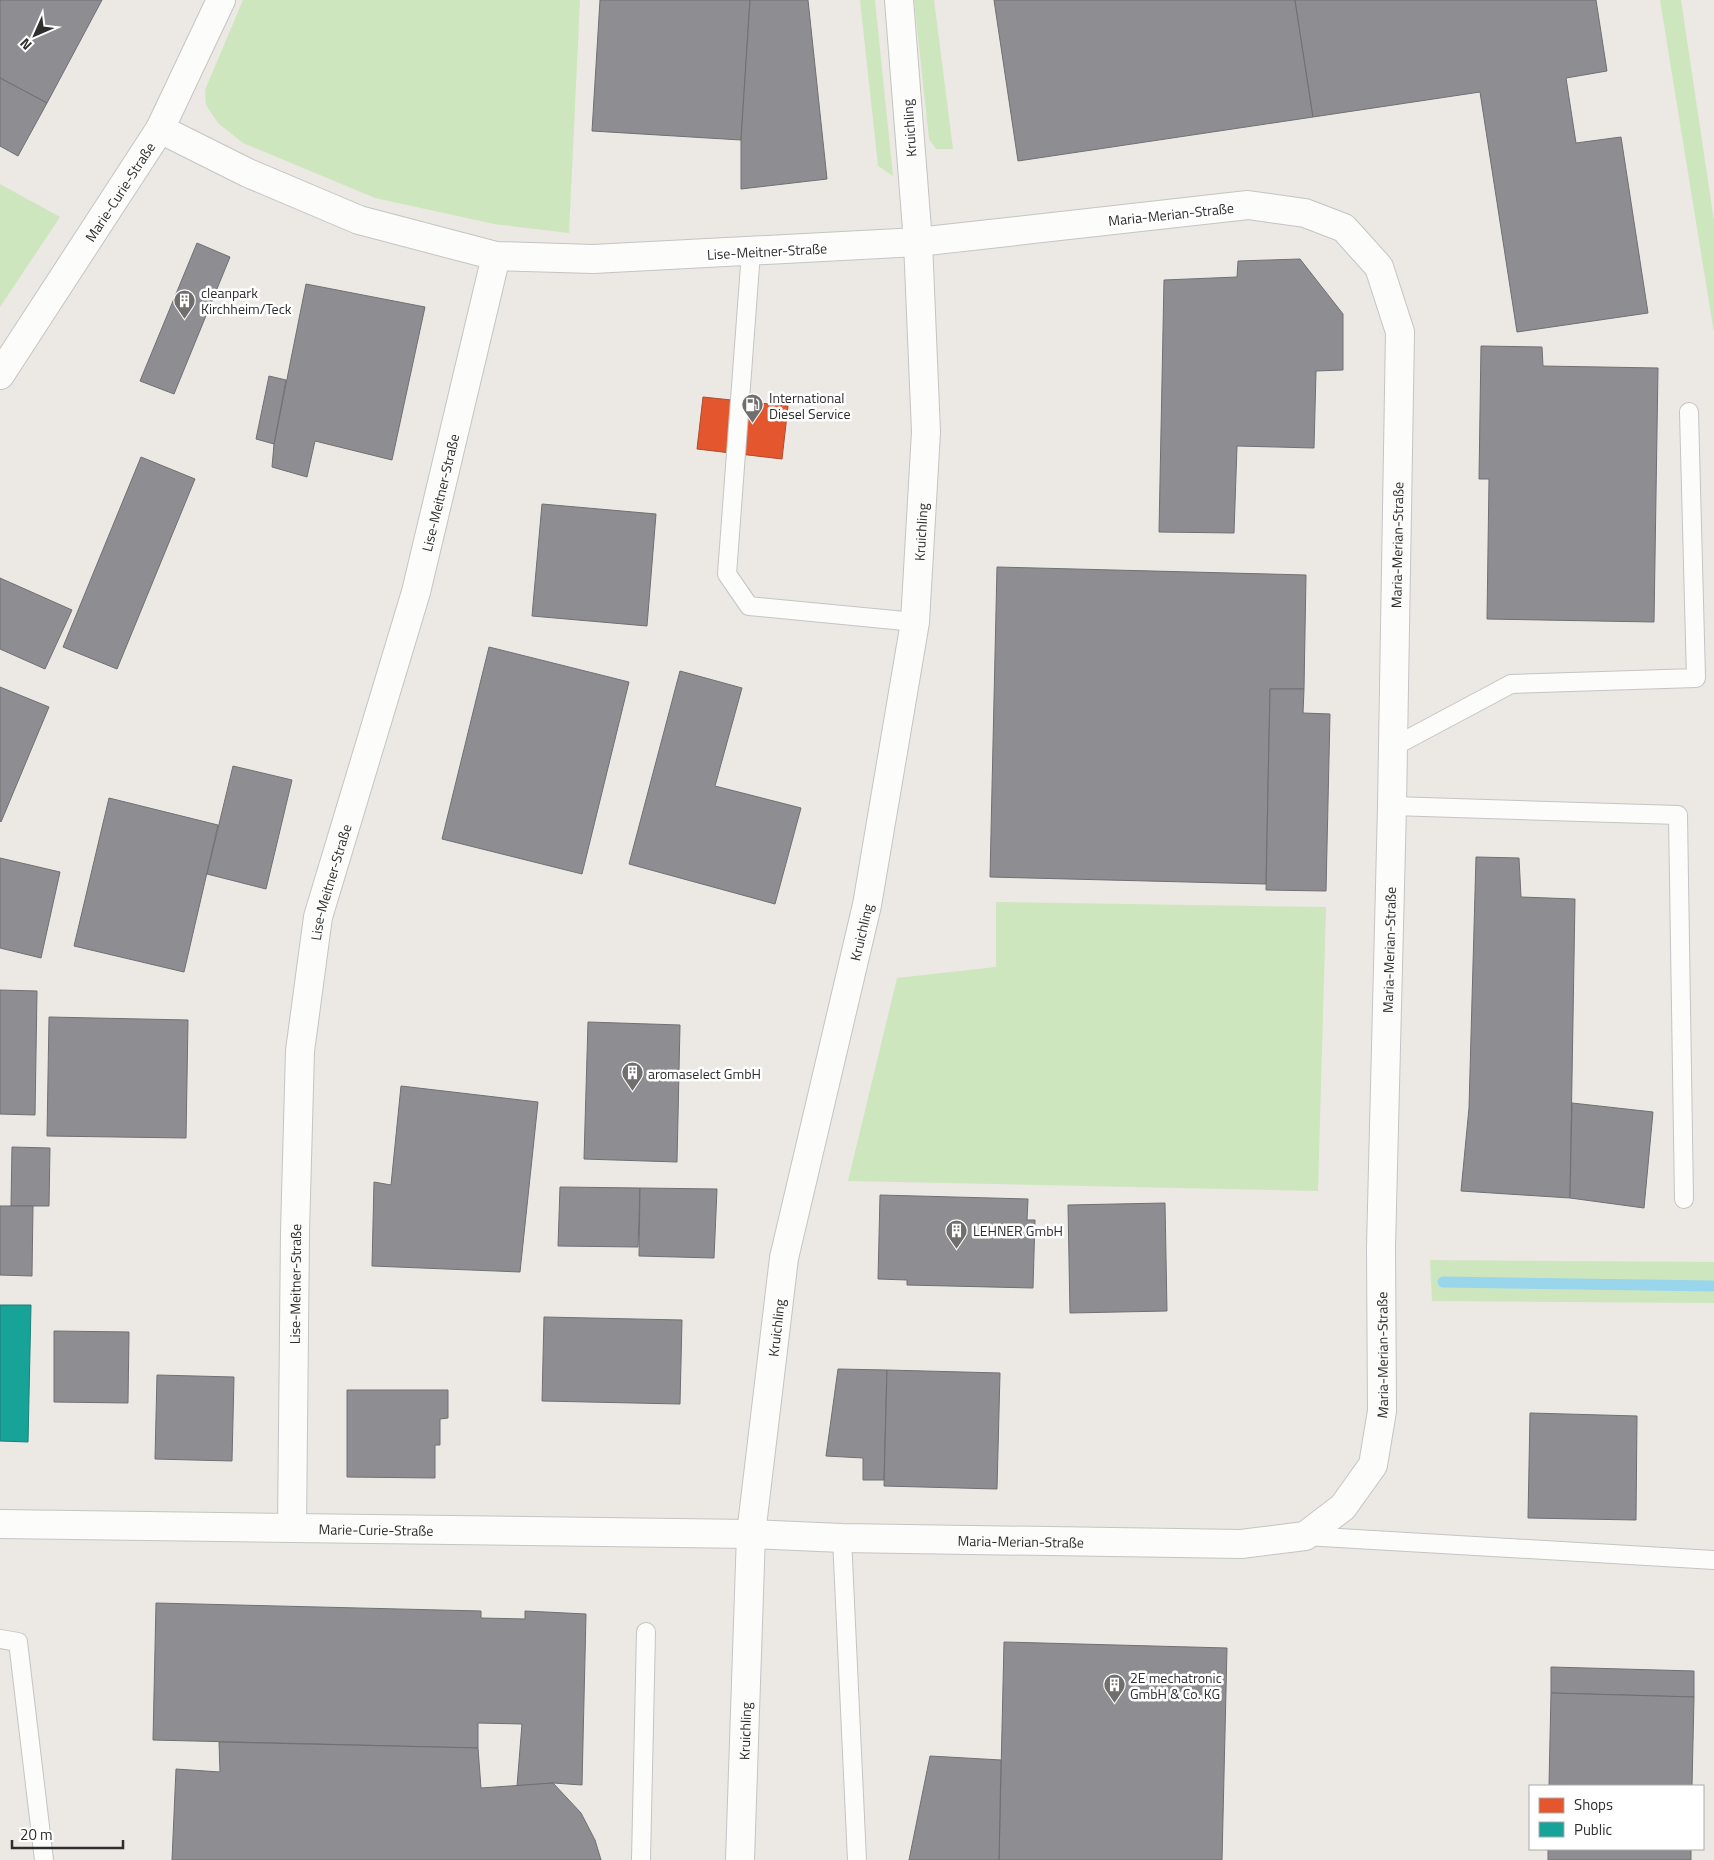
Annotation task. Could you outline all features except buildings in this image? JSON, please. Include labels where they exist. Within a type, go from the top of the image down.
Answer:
[{"type":"street","name":"Marie-Curie-Straße","points":[[0,375],[160,129],[221,0]]},
{"type":"street","name":"Kruichling","points":[[740,1860],[751,1534],[784,1258],[867,904],[915,622],[926,432],[918,242],[899,0]]},
{"type":"street","name":"Lise-Meitner-Straße","points":[[160,129],[248,173],[359,220],[496,256],[593,259],[918,242]]},
{"type":"street","name":"Maria-Merian-Straße","points":[[751,1534],[842,1538],[1241,1544],[1305,1536],[1343,1507],[1373,1465],[1382,1411],[1380,1247],[1392,806],[1400,332],[1379,267],[1344,228],[1305,213],[1248,205],[918,242]]},
{"type":"street","name":"Lise-Meitner-Straße","points":[[292,1528],[295,1232],[300,1050],[318,917],[416,592],[496,256]]},
{"type":"street","name":"Marie-Curie-Straße","points":[[0,1524],[751,1534]]},
{"type":"lane","points":[[751,252],[727,574],[749,606],[915,622]]},
{"type":"lane","points":[[1393,747],[1511,684],[1696,678],[1689,412]]},
{"type":"lane","points":[[1392,806],[1678,815],[1684,1199]]},
{"type":"lane","points":[[1305,1536],[1714,1560]]},
{"type":"lane","points":[[842,1538],[857,1860]]},
{"type":"lane","points":[[641,1860],[646,1632]]},
{"type":"lane","points":[[0,1639],[18,1642],[44,1860]]},
{"type":"green space","points":[[243,0],[580,0],[569,233],[494,224],[375,198],[243,143],[218,123],[206,105],[205,90]]},
{"type":"green space","points":[[860,0],[875,0],[893,176],[878,166]]},
{"type":"green space","points":[[914,0],[934,0],[953,149],[936,149],[929,139]]},
{"type":"green space","points":[[1660,0],[1681,0],[1714,221],[1714,333]]},
{"type":"green space","points":[[0,184],[60,217],[0,307]]},
{"type":"green space","points":[[996,902],[1326,907],[1318,1191],[848,1181],[897,978],[996,967]]},
{"type":"green space","points":[[1430,1260],[1714,1262],[1714,1303],[1432,1301]]},
{"type":"waterway","points":[[1443,1282],[1714,1286]]},
{"type":"place","name":"cleanpark Kirchheim/Teck","points":[[185,319]]},
{"type":"place","name":"International Diesel Service","points":[[753,424]]},
{"type":"place","name":"aromaselect GmbH","points":[[632,1092]]},
{"type":"place","name":"LEHNER GmbH","points":[[957,1249]]},
{"type":"place","name":"2E mechatronic GmbH & Co. KG","points":[[1114,1704]]}]
